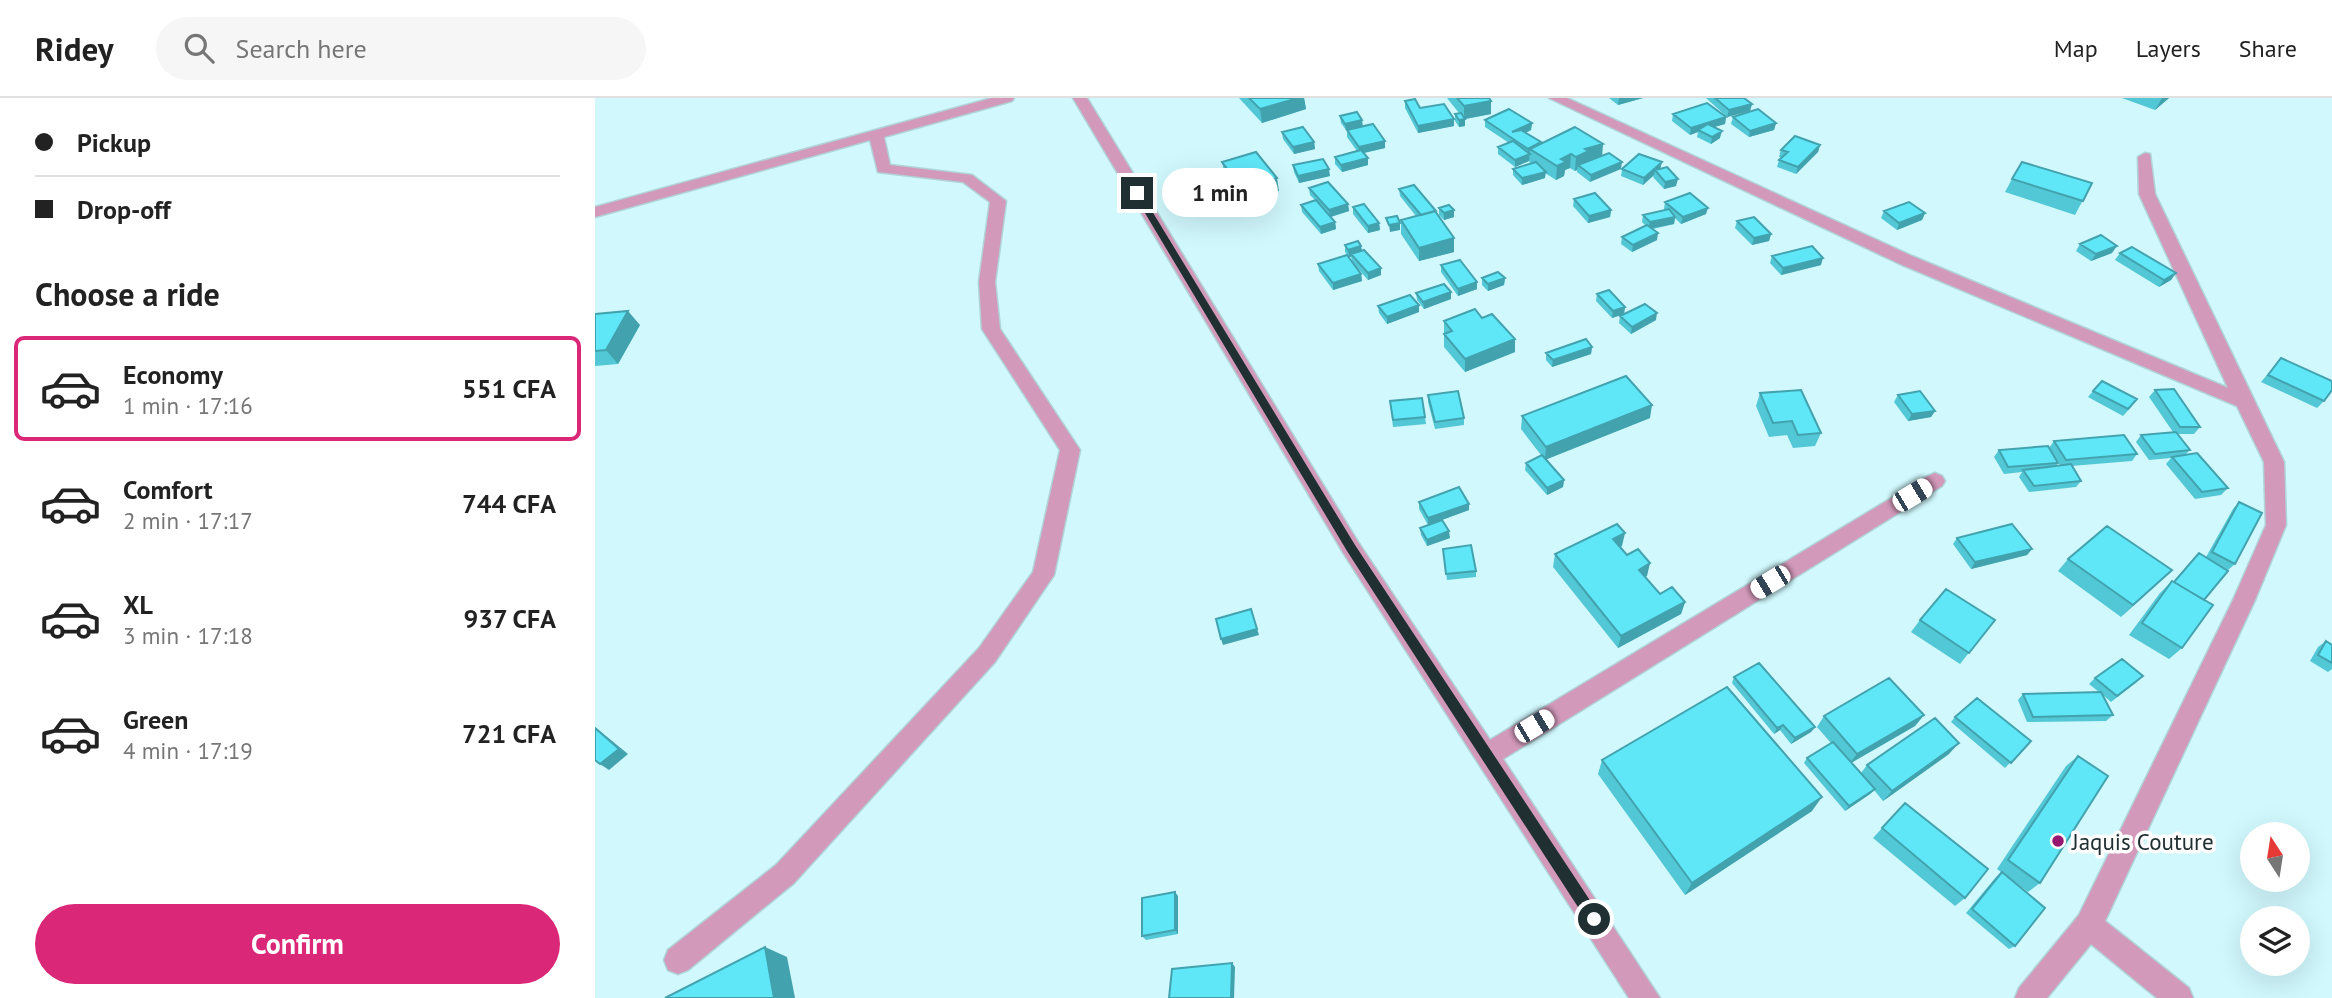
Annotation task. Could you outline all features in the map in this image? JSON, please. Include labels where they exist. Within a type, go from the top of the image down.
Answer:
[{"type":"street","points":[[595,212],[1007,98]]},
{"type":"street","points":[[1080,98],[1351,548],[1647,998]]},
{"type":"street","points":[[1556,98],[1906,260],[2244,402]]},
{"type":"street","points":[[678,960],[785,874],[986,655],[1043,575],[1070,450],[991,329],[987,282],[998,201],[967,178],[883,169],[876,134]]},
{"type":"street","points":[[2029,998],[2089,925],[2244,600],[2276,525],[2274,462],[2147,194],[2145,157]]},
{"type":"street","points":[[1487,755],[1935,481]]},
{"type":"street","points":[[2089,925],[2179,998]]},
{"type":"building","points":[[1249,98],[1298,98],[1260,109]]},
{"type":"building","points":[[1457,98],[1489,98],[1491,101],[1464,106]]},
{"type":"building","points":[[1715,98],[1744,98],[1752,104],[1729,110]]},
{"type":"building","points":[[1415,99],[1420,108],[1444,104],[1454,119],[1418,126],[1405,101]]},
{"type":"building","points":[[1707,103],[1726,117],[1691,128],[1673,114]]},
{"type":"building","points":[[1509,109],[1532,123],[1512,132],[1521,130],[1541,142],[1528,149],[1485,120]]},
{"type":"building","points":[[1758,109],[1776,123],[1750,131],[1733,117]]},
{"type":"building","points":[[1357,112],[1362,120],[1345,124],[1340,116]]},
{"type":"building","points":[[1461,113],[1465,119],[1459,120],[1455,114]]},
{"type":"building","points":[[1373,124],[1385,141],[1359,147],[1347,130]]},
{"type":"building","points":[[1708,124],[1722,131],[1712,137],[1698,130]]},
{"type":"building","points":[[1303,127],[1314,142],[1293,147],[1282,132]]},
{"type":"building","points":[[1575,127],[1603,144],[1585,149],[1589,151],[1576,157],[1571,154],[1561,159],[1566,162],[1557,166],[1530,149]]},
{"type":"building","points":[[1795,136],[1820,145],[1798,167],[1779,160],[1788,152],[1781,150]]},
{"type":"building","points":[[1513,141],[1530,154],[1515,160],[1498,147]]},
{"type":"building","points":[[1361,150],[1368,158],[1341,165],[1335,157]]},
{"type":"building","points":[[1256,152],[1277,178],[1264,182],[1259,175],[1246,179],[1251,185],[1242,189],[1222,162]]},
{"type":"building","points":[[1609,153],[1622,162],[1591,175],[1578,165]]},
{"type":"building","points":[[1639,154],[1662,162],[1644,178],[1622,169]]},
{"type":"building","points":[[1323,159],[1329,169],[1298,176],[1293,165]]},
{"type":"building","points":[[1536,162],[1546,172],[1522,178],[1513,169]]},
{"type":"building","points":[[2022,162],[2092,183],[2083,201],[2012,179]]},
{"type":"building","points":[[1667,167],[1678,179],[1665,182],[1655,170]]},
{"type":"building","points":[[1328,182],[1348,204],[1329,210],[1309,188]]},
{"type":"building","points":[[1414,185],[1436,211],[1421,215],[1399,189]]},
{"type":"building","points":[[1595,193],[1611,210],[1589,216],[1574,199]]},
{"type":"building","points":[[1690,193],[1708,208],[1683,217],[1665,202]]},
{"type":"building","points":[[1316,200],[1335,222],[1320,227],[1301,205]]},
{"type":"building","points":[[1909,202],[1925,213],[1899,223],[1884,211]]},
{"type":"building","points":[[1364,204],[1379,223],[1368,226],[1353,207]]},
{"type":"building","points":[[1449,205],[1454,210],[1444,213],[1439,208]]},
{"type":"building","points":[[1669,209],[1675,217],[1650,222],[1643,215]]},
{"type":"building","points":[[1435,211],[1454,238],[1419,248],[1401,220]]},
{"type":"building","points":[[1397,216],[1400,223],[1389,225],[1386,218]]},
{"type":"building","points":[[1754,217],[1771,234],[1754,238],[1737,221]]},
{"type":"building","points":[[1647,225],[1658,233],[1633,245],[1622,237]]},
{"type":"building","points":[[2101,235],[2117,246],[2096,254],[2080,244]]},
{"type":"building","points":[[1358,241],[1361,246],[1348,250],[1345,245]]},
{"type":"building","points":[[1812,246],[1823,258],[1783,268],[1772,256]]},
{"type":"building","points":[[2132,247],[2176,273],[2164,280],[2120,253]]},
{"type":"building","points":[[1364,250],[1381,268],[1368,273],[1351,254]]},
{"type":"building","points":[[1347,255],[1361,274],[1333,283],[1318,264]]},
{"type":"building","points":[[1460,260],[1477,282],[1458,289],[1441,265]]},
{"type":"building","points":[[1498,272],[1505,278],[1488,284],[1482,278]]},
{"type":"building","points":[[1444,284],[1451,292],[1423,302],[1416,293]]},
{"type":"building","points":[[1609,290],[1625,307],[1613,311],[1597,294]]},
{"type":"building","points":[[1410,295],[1419,305],[1387,317],[1378,306]]},
{"type":"building","points":[[1645,304],[1657,313],[1632,327],[1620,316]]},
{"type":"building","points":[[1475,309],[1482,318],[1492,314],[1515,339],[1465,359],[1444,334],[1452,331],[1444,321]]},
{"type":"building","points":[[628,311],[606,350],[595,351],[595,314]]},
{"type":"building","points":[[1586,339],[1592,347],[1553,360],[1546,353]]},
{"type":"building","points":[[2281,358],[2332,381],[2332,390],[2324,401],[2268,375]]},
{"type":"building","points":[[1626,376],[1652,405],[1546,447],[1522,416]]},
{"type":"building","points":[[2102,381],[2137,399],[2128,409],[2093,391]]},
{"type":"building","points":[[2174,389],[2200,427],[2180,427],[2155,390]]},
{"type":"building","points":[[1801,390],[1821,433],[1798,435],[1792,421],[1773,423],[1760,393]]},
{"type":"building","points":[[1458,391],[1464,418],[1435,422],[1428,395]]},
{"type":"building","points":[[1920,391],[1935,411],[1912,414],[1898,395]]},
{"type":"building","points":[[1422,398],[1425,417],[1393,420],[1390,401]]},
{"type":"building","points":[[2176,432],[2190,450],[2155,454],[2141,435]]},
{"type":"building","points":[[2124,435],[2137,454],[2066,460],[2054,441]]},
{"type":"building","points":[[2048,446],[2058,463],[2008,467],[1999,450]]},
{"type":"building","points":[[2197,453],[2228,488],[2202,492],[2172,457]]},
{"type":"building","points":[[1542,455],[1564,480],[1547,488],[1526,463]]},
{"type":"building","points":[[2071,464],[2081,481],[2034,486],[2023,470]]},
{"type":"building","points":[[1459,487],[1469,504],[1428,518],[1419,502]]},
{"type":"building","points":[[2239,502],[2262,513],[2235,564],[2212,552]]},
{"type":"building","points":[[1442,520],[1449,531],[1427,540],[1420,528]]},
{"type":"building","points":[[1617,524],[1625,533],[1613,539],[1627,555],[1638,549],[1650,563],[1639,570],[1660,594],[1672,587],[1685,602],[1621,636],[1555,554]]},
{"type":"building","points":[[2012,524],[2032,549],[1975,562],[1957,538]]},
{"type":"building","points":[[2107,526],[2172,570],[2133,605],[2068,559]]},
{"type":"building","points":[[1471,545],[1476,571],[1446,574],[1443,549]]},
{"type":"building","points":[[2199,553],[2228,571],[2204,600],[2174,582]]},
{"type":"building","points":[[2172,581],[2213,605],[2182,648],[2142,623]]},
{"type":"building","points":[[1946,589],[1995,620],[1969,653],[1920,620]]},
{"type":"building","points":[[1251,609],[1257,629],[1221,639],[1216,619]]},
{"type":"building","points":[[2326,641],[2332,645],[2332,663],[2318,655]]},
{"type":"building","points":[[2122,659],[2143,676],[2117,696],[2095,678]]},
{"type":"building","points":[[1759,663],[1815,727],[1795,738],[1783,725],[1777,728],[1734,677]]},
{"type":"building","points":[[1889,678],[1924,715],[1857,754],[1824,716]]},
{"type":"building","points":[[1727,687],[1822,797],[1692,883],[1602,760]]},
{"type":"building","points":[[2101,692],[2113,715],[2033,717],[2023,694]]},
{"type":"building","points":[[1977,698],[2031,741],[2011,763],[1955,717]]},
{"type":"building","points":[[1935,718],[1959,743],[1892,791],[1867,765]]},
{"type":"building","points":[[595,728],[619,749],[600,764],[595,760]]},
{"type":"building","points":[[1833,742],[1875,789],[1849,806],[1807,758]]},
{"type":"building","points":[[2078,756],[2108,776],[2040,883],[2008,860]]},
{"type":"building","points":[[1905,803],[1988,869],[1965,898],[1882,828]]},
{"type":"building","points":[[2002,872],[2045,908],[2015,946],[1972,909]]},
{"type":"building","points":[[1175,892],[1175,930],[1142,936],[1142,898]]},
{"type":"building","points":[[765,947],[774,998],[665,998]]},
{"type":"building","points":[[1232,963],[1231,998],[1169,998],[1172,969]]},
{"type":"place","name":"Jaquis Couture","points":[[2058,841]]},
{"type":"route","points":[[1137,193],[1351,548],[1594,919]]}]
